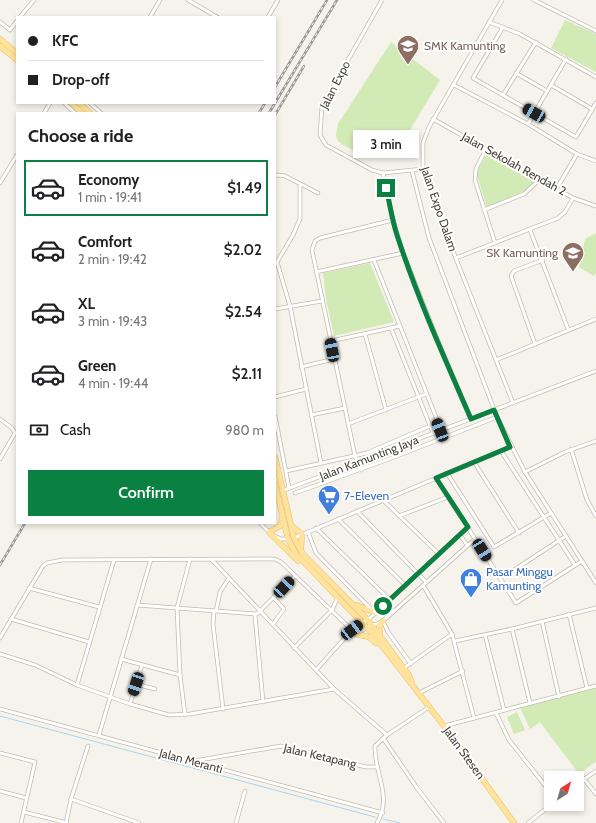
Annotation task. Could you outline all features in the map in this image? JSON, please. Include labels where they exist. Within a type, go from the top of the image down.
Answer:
[{"type":"main road","points":[[0,39],[16,52]]},
{"type":"main road","points":[[0,46],[16,59]]},
{"type":"main road","points":[[72,104],[81,112]]},
{"type":"main road","points":[[80,104],[89,112]]},
{"type":"main road","points":[[276,464],[283,518],[288,539],[296,554],[362,623],[369,626],[382,639],[409,675],[412,684]]},
{"type":"main road","points":[[276,486],[280,492],[294,538],[303,554],[367,619],[369,626],[391,660]]},
{"type":"main road","points":[[283,518],[280,526],[270,532],[290,554],[307,566]]},
{"type":"main road","points":[[290,523],[302,534],[300,544],[303,554]]},
{"type":"main road","points":[[336,587],[356,605],[376,613]]},
{"type":"main road","points":[[382,639],[378,629],[383,621]]},
{"type":"main road","points":[[354,632],[369,637],[412,684]]},
{"type":"main road","name":"Jalan Stesen","points":[[412,684],[514,823]]},
{"type":"street","points":[[21,16],[34,0]]},
{"type":"street","points":[[151,16],[160,0]]},
{"type":"street","points":[[188,0],[215,16]]},
{"type":"street","points":[[269,16],[278,0]]},
{"type":"street","name":"Jalan Expo","points":[[382,0],[322,106],[320,135],[326,145],[372,170],[383,172],[423,169]]},
{"type":"street","name":"Jalan Expo Dalam","points":[[502,0],[425,135],[423,143],[423,169],[513,403]]},
{"type":"street","points":[[534,0],[596,31]]},
{"type":"street","points":[[0,22],[10,30],[16,22]]},
{"type":"street","points":[[489,22],[536,42],[596,78]]},
{"type":"street","points":[[503,27],[473,78],[576,137],[596,102]]},
{"type":"street","points":[[503,95],[536,42]]},
{"type":"street","points":[[528,124],[566,59]]},
{"type":"street","points":[[516,73],[547,91]]},
{"type":"street","points":[[454,85],[528,124],[577,154],[596,161]]},
{"type":"street","points":[[550,85],[592,109]]},
{"type":"street","points":[[65,104],[74,112]]},
{"type":"street","points":[[91,104],[100,112]]},
{"type":"street","points":[[96,108],[98,104]]},
{"type":"street","name":"Jalan Sekolah Rendah 2","points":[[433,119],[573,198],[596,206]]},
{"type":"street","points":[[486,149],[474,174],[495,243]]},
{"type":"street","points":[[557,188],[577,154]]},
{"type":"street","points":[[0,183],[16,157]]},
{"type":"street","points":[[412,171],[429,238],[494,410],[510,447],[596,583]]},
{"type":"street","points":[[383,172],[393,220],[404,254],[436,336],[471,419]]},
{"type":"street","points":[[276,176],[285,176],[318,193]]},
{"type":"street","points":[[484,210],[524,194],[540,179]]},
{"type":"street","points":[[300,185],[300,219],[294,235],[276,261],[290,306],[321,463]]},
{"type":"street","points":[[456,258],[530,230],[561,216],[573,198]]},
{"type":"street","points":[[361,470],[355,456],[312,250],[315,241],[320,238],[393,220]]},
{"type":"street","points":[[530,230],[543,260],[568,330]]},
{"type":"street","points":[[316,272],[404,254]]},
{"type":"street","points":[[374,260],[440,430]]},
{"type":"street","points":[[535,344],[511,276],[514,272],[543,260]]},
{"type":"street","points":[[276,309],[322,301]]},
{"type":"street","points":[[496,360],[596,319]]},
{"type":"street","points":[[331,341],[400,326]]},
{"type":"street","points":[[391,328],[433,433]]},
{"type":"street","points":[[365,334],[386,410]]},
{"type":"street","points":[[302,367],[334,359]]},
{"type":"street","name":"Jalan Kamunting Jaya","points":[[280,492],[596,370]]},
{"type":"street","points":[[276,397],[306,388]]},
{"type":"street","points":[[348,424],[426,394]]},
{"type":"street","points":[[311,415],[345,408]]},
{"type":"street","points":[[295,493],[361,470],[497,417]]},
{"type":"street","points":[[0,419],[12,428],[15,433],[0,459]]},
{"type":"street","points":[[276,421],[289,488]]},
{"type":"street","points":[[286,471],[367,454],[430,426]]},
{"type":"street","points":[[525,472],[571,449],[596,441]]},
{"type":"street","points":[[261,524],[281,539],[294,538],[510,447]]},
{"type":"street","points":[[571,449],[588,500],[596,516]]},
{"type":"street","points":[[0,450],[4,453]]},
{"type":"street","points":[[501,451],[543,518],[575,565]]},
{"type":"street","points":[[474,462],[520,533]]},
{"type":"street","points":[[447,473],[494,547],[520,533],[551,513]]},
{"type":"street","points":[[436,478],[516,603],[582,561]]},
{"type":"street","points":[[399,516],[448,497]]},
{"type":"street","points":[[383,500],[439,554]]},
{"type":"street","points":[[357,511],[419,573],[426,582]]},
{"type":"street","points":[[338,519],[406,586]]},
{"type":"street","points":[[354,632],[362,623],[376,613],[406,586],[468,527]]},
{"type":"street","points":[[316,528],[390,600]]},
{"type":"street","points":[[308,532],[316,553],[376,613]]},
{"type":"street","points":[[460,535],[467,546]]},
{"type":"street","points":[[514,570],[566,536]]},
{"type":"street","points":[[316,670],[350,634],[383,621],[475,539]]},
{"type":"street","points":[[99,735],[151,559]]},
{"type":"street","points":[[185,715],[180,675],[177,608],[190,559]]},
{"type":"street","points":[[211,559],[334,689],[387,735]]},
{"type":"street","points":[[0,638],[43,566],[47,563],[62,560],[275,559],[281,562],[354,632]]},
{"type":"street","points":[[77,685],[114,560]]},
{"type":"street","points":[[137,605],[255,615],[261,611],[295,576]]},
{"type":"street","points":[[223,709],[213,624],[220,592],[229,578]]},
{"type":"street","points":[[422,585],[455,640],[474,718]]},
{"type":"street","points":[[29,588],[99,607]]},
{"type":"street","points":[[294,648],[332,610],[338,597]]},
{"type":"street","points":[[273,624],[284,609],[274,598]]},
{"type":"street","points":[[455,640],[512,629],[596,608]]},
{"type":"street","points":[[569,614],[587,688]]},
{"type":"street","points":[[255,615],[263,702]]},
{"type":"street","points":[[11,619],[89,642]]},
{"type":"street","points":[[383,621],[388,632],[411,664]]},
{"type":"street","points":[[542,621],[559,696]]},
{"type":"street","points":[[512,629],[530,703]]},
{"type":"street","points":[[404,668],[452,634]]},
{"type":"street","points":[[485,635],[504,710]]},
{"type":"street","points":[[0,654],[35,665],[77,685],[109,697],[169,715],[185,715],[334,689]]},
{"type":"street","points":[[121,659],[180,675]]},
{"type":"street","points":[[130,704],[142,665]]},
{"type":"street","points":[[419,693],[463,671]]},
{"type":"street","points":[[136,684],[155,689]]},
{"type":"street","points":[[444,726],[596,686]]},
{"type":"street","points":[[377,823],[383,813],[384,796],[378,767],[376,746],[387,735],[429,707]]},
{"type":"street","name":"Jalan Meranti","points":[[0,709],[383,813]]},
{"type":"street","points":[[496,713],[509,740],[544,784]]},
{"type":"street","points":[[383,738],[417,788],[444,823]]},
{"type":"street","points":[[24,812],[66,823],[71,799],[88,746]]},
{"type":"street","name":"Jalan Ketapang","points":[[192,762],[281,746],[366,767],[378,767]]},
{"type":"street","points":[[0,753],[35,762],[26,798],[22,823]]},
{"type":"street","points":[[596,771],[584,779],[596,794]]},
{"type":"street","points":[[236,823],[245,791]]},
{"type":"street","points":[[0,792],[26,798]]},
{"type":"street","points":[[71,799],[139,823]]},
{"type":"street","points":[[528,823],[544,810]]},
{"type":"green space","points":[[565,20],[596,34],[596,72],[551,48]]},
{"type":"green space","points":[[391,42],[440,80],[398,150],[386,156],[379,157],[366,155],[359,153],[339,142],[336,133],[338,124]]},
{"type":"green space","points":[[488,152],[536,179],[525,191],[487,208],[477,175],[478,170]]},
{"type":"green space","points":[[596,233],[596,273],[594,276],[579,267],[585,239]]},
{"type":"green space","points":[[370,263],[394,322],[334,336],[326,299],[323,273]]},
{"type":"green space","points":[[596,686],[596,762],[584,771],[577,771],[540,722],[530,729],[519,705]]},
{"type":"green space","points":[[517,712],[525,730],[514,734],[507,717]]},
{"type":"waterway","points":[[0,716],[375,817]]},
{"type":"waterway","points":[[383,819],[400,823]]},
{"type":"railway","points":[[276,85],[327,0]]},
{"type":"railway","points":[[276,101],[337,0]]},
{"type":"railway","points":[[276,113],[304,66]]},
{"type":"railway","points":[[260,112],[264,104]]},
{"type":"railway","points":[[270,112],[274,104]]},
{"type":"railway","points":[[0,565],[24,524]]},
{"type":"place","name":"SMK Kamunting","points":[[408,66]]},
{"type":"place","name":"SK Kamunting","points":[[573,272]]},
{"type":"place","name":"7-Eleven","points":[[329,516]]},
{"type":"place","name":"Pasar Minggu Kamunting","points":[[471,598]]},
{"type":"route","points":[[383,606],[468,527],[436,478],[510,447],[494,410],[471,419],[436,336],[396,234],[386,188]]}]
